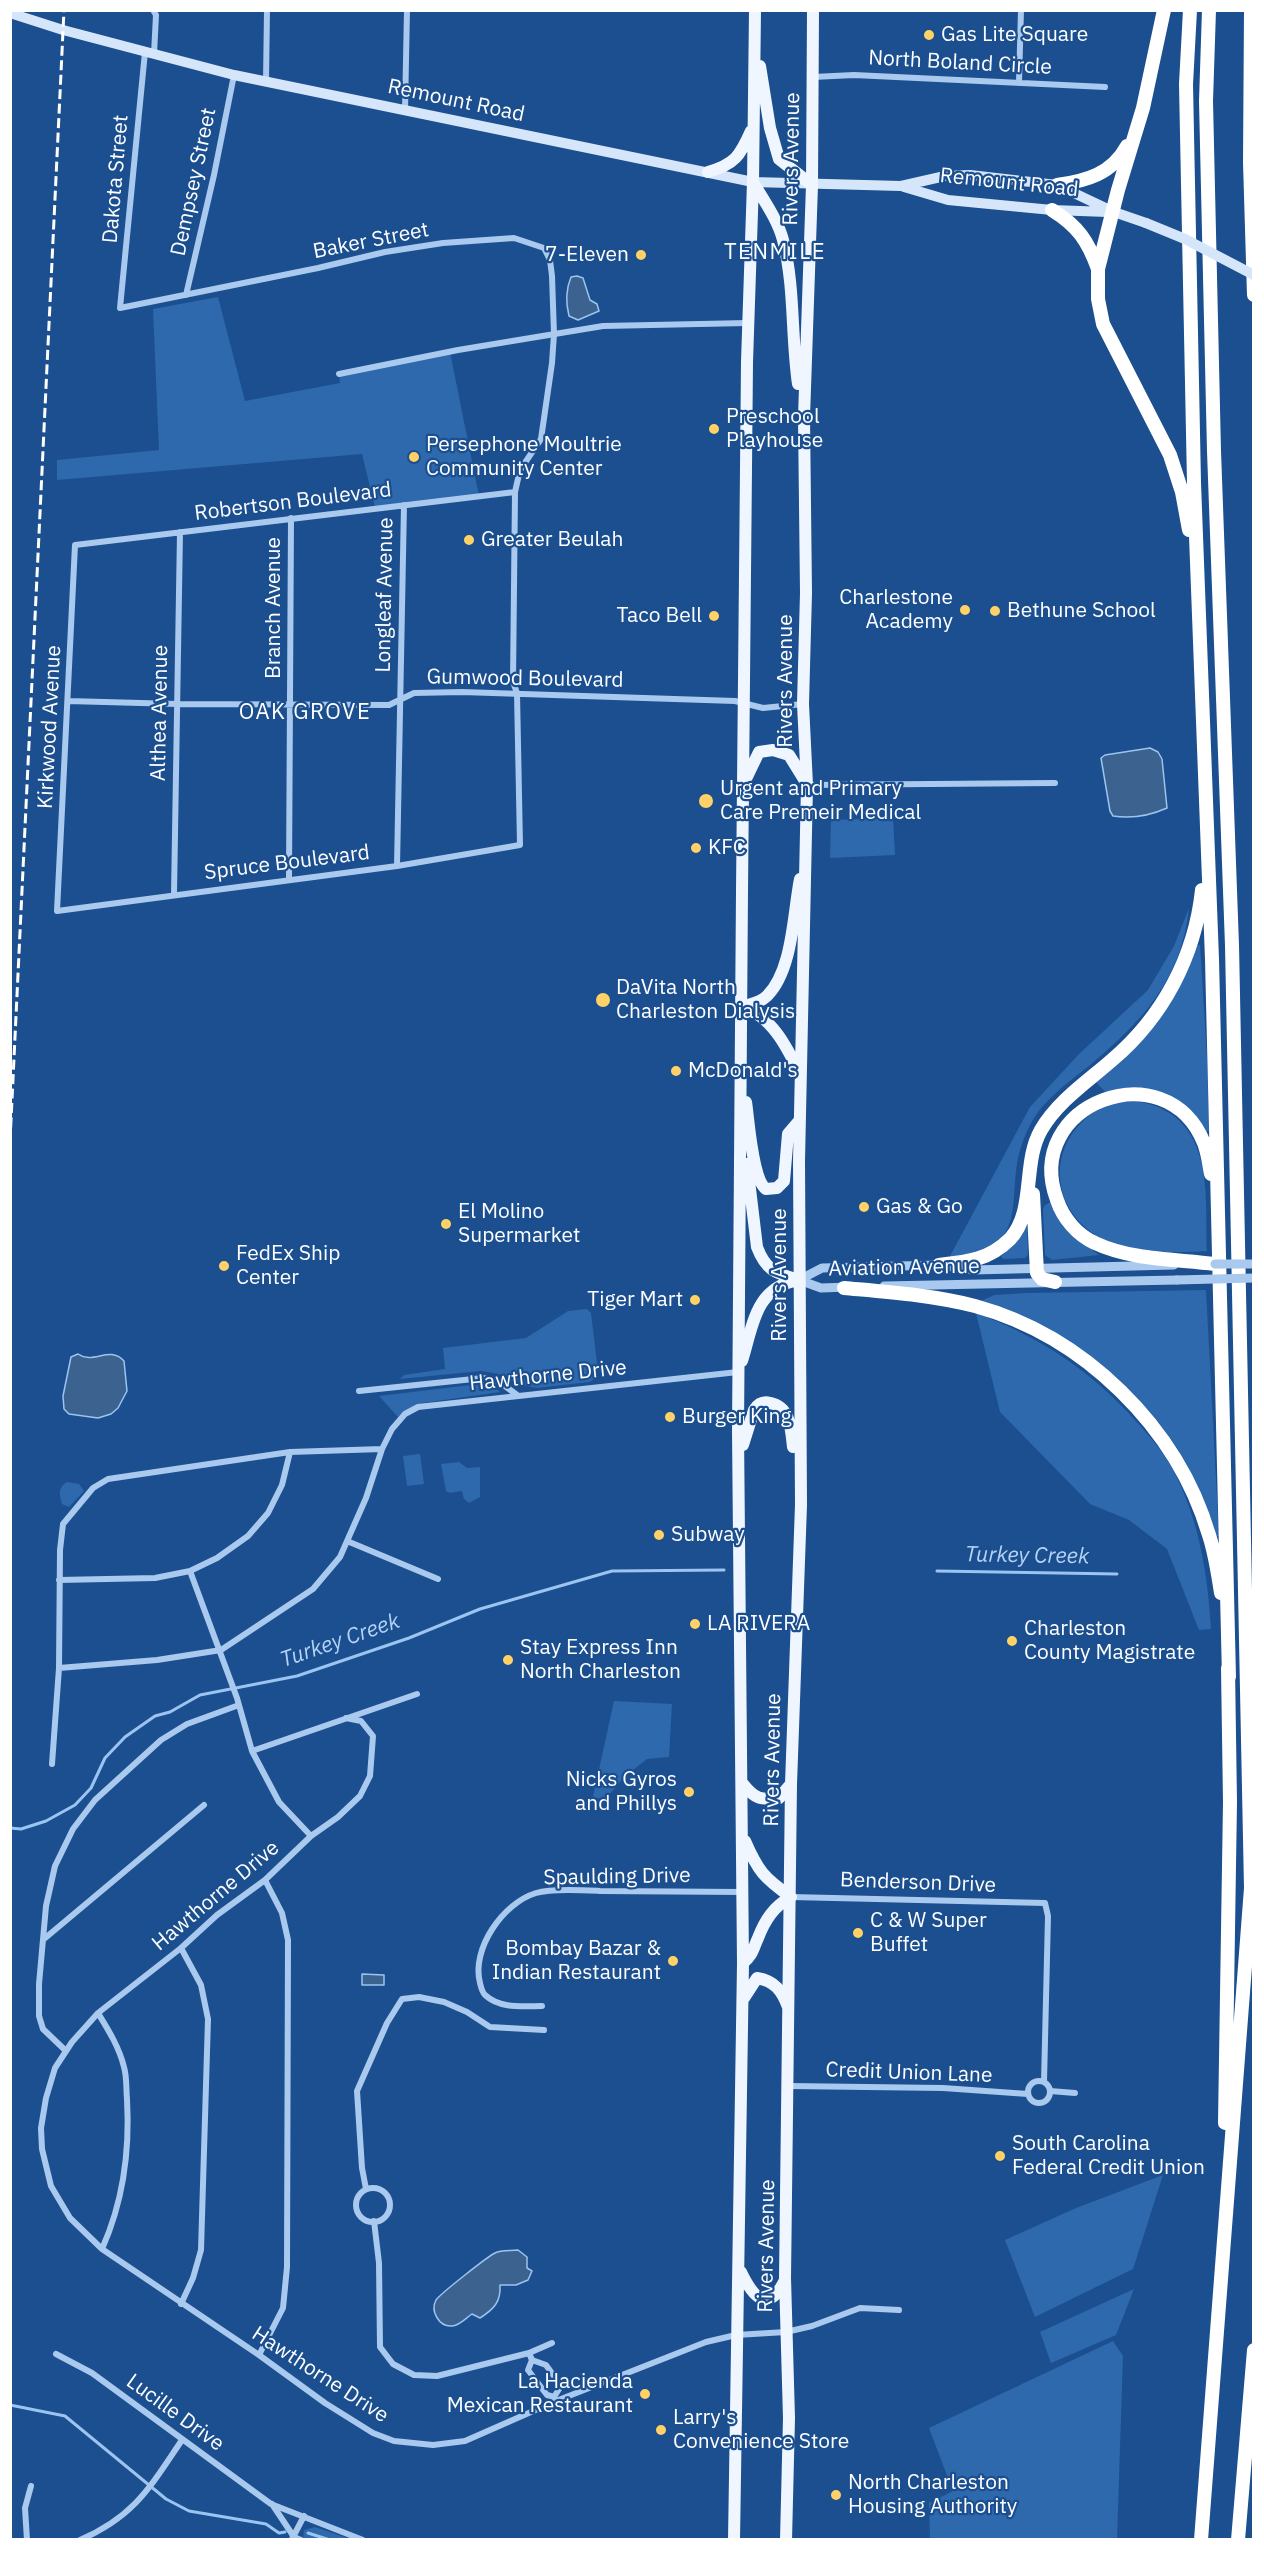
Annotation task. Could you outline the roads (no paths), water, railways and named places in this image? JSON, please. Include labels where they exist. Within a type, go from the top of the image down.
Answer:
[{"type":"highway","points":[[1164,10],[1143,108],[1098,269],[1098,299],[1103,324],[1170,455],[1182,492],[1190,531],[1198,623]]},
{"type":"highway","points":[[1190,10],[1186,84],[1198,623],[1220,1249],[1229,1677],[1229,1952],[1223,2191],[1225,2233]]},
{"type":"highway","points":[[1201,2540],[1251,1888],[1232,945],[1215,462],[1206,101],[1209,10]]},
{"type":"highway","points":[[1251,10],[1250,162],[1254,295]]},
{"type":"highway","points":[[1057,185],[1083,182],[1104,172],[1121,156],[1135,131]]},
{"type":"highway","points":[[1052,210],[1072,222],[1084,238],[1098,269]]},
{"type":"highway","points":[[939,1265],[978,1260],[991,1255],[1012,1236],[1024,1211],[1039,1133],[1057,1108],[1143,1030],[1156,1014],[1175,981],[1190,945],[1201,901],[1205,801]]},
{"type":"highway","points":[[1215,1264],[1177,1263],[1132,1255],[1094,1243],[1067,1220],[1052,1187],[1052,1168],[1058,1142],[1071,1120],[1096,1102],[1110,1097],[1138,1094],[1171,1105],[1182,1112],[1193,1124],[1205,1144],[1220,1249]]},
{"type":"highway","points":[[1032,1165],[1036,1268],[1042,1280],[1055,1282]]},
{"type":"highway","points":[[844,1287],[930,1297],[997,1313],[1066,1347],[1131,1400],[1175,1459],[1207,1527],[1222,1600],[1229,1677]]},
{"type":"highway","points":[[1238,2540],[1254,2350]]},
{"type":"main road","name":"Rivers Avenue","points":[[734,2540],[743,1963],[738,1461],[740,1115],[748,322],[753,182],[755,10]]},
{"type":"main road","name":"Rivers Avenue","points":[[786,2540],[789,2418],[785,2278],[791,1784],[801,1505],[800,1120],[807,785],[803,704],[806,593],[804,417],[812,185],[813,10]]},
{"type":"main road","name":"Remount Road","points":[[10,12],[28,14],[150,54],[234,75],[753,182],[901,186],[945,176],[970,175],[1057,185],[1114,212],[1185,238],[1254,274]]},
{"type":"main road","points":[[755,37],[770,128],[779,159],[812,185]]},
{"type":"main road","points":[[708,172],[732,162],[742,152],[753,128]]},
{"type":"main road","points":[[753,182],[783,238],[792,295],[794,354],[804,417]]},
{"type":"main road","name":"Remount Road","points":[[901,186],[948,200],[1052,210],[1114,212]]},
{"type":"main road","points":[[744,783],[759,752],[773,750],[789,755],[807,785]]},
{"type":"main road","points":[[741,1007],[760,1002],[767,996],[777,983],[786,964],[806,854]]},
{"type":"main road","points":[[741,1007],[759,1015],[778,1035],[801,1075]]},
{"type":"main road","points":[[741,1062],[757,1172],[761,1185],[766,1189],[777,1188],[784,1181],[788,1134],[800,1120]]},
{"type":"main road","points":[[740,1115],[757,1247],[764,1262],[774,1272],[799,1280]]},
{"type":"main road","points":[[738,1372],[755,1313],[761,1304],[782,1286],[799,1280]]},
{"type":"main road","points":[[738,1461],[748,1423],[757,1406],[767,1402],[780,1406],[786,1413],[791,1426],[801,1505]]},
{"type":"main road","points":[[743,1784],[754,1797],[767,1799],[779,1798],[791,1784]]},
{"type":"main road","points":[[742,1834],[756,1867],[770,1882],[791,1897],[776,1905],[757,1939],[752,1956],[743,1963]]},
{"type":"main road","points":[[742,2001],[757,1978],[768,1980],[777,1986],[790,2011]]},
{"type":"main road","points":[[739,2268],[750,2291],[759,2298],[767,2300],[777,2294],[785,2278]]},
{"type":"street","name":"Dakota Street","points":[[120,308],[156,15],[153,10]]},
{"type":"street","points":[[266,82],[267,10]]},
{"type":"street","points":[[405,110],[407,10]]},
{"type":"street","points":[[1019,82],[1021,10]]},
{"type":"street","name":"Dempsey Street","points":[[186,295],[234,75]]},
{"type":"street","name":"North Boland Circle","points":[[813,77],[854,75],[1105,87]]},
{"type":"street","name":"Baker Street","points":[[120,308],[385,252],[452,242],[514,238],[544,249],[550,260],[554,334],[541,439],[520,470],[515,492],[513,682],[517,693],[520,846]]},
{"type":"street","points":[[339,374],[603,326],[748,322]]},
{"type":"street","name":"Robertson Boulevard","points":[[75,544],[515,492]]},
{"type":"street","name":"Longleaf Avenue","points":[[397,866],[404,505]]},
{"type":"street","name":"Branch Avenue","points":[[289,878],[291,519]]},
{"type":"street","name":"Althea Avenue","points":[[174,894],[180,532]]},
{"type":"street","name":"Kirkwood Avenue","points":[[57,910],[75,544]]},
{"type":"street","name":"Gumwood Boulevard","points":[[68,701],[177,705],[389,705],[414,693],[517,693],[735,701],[763,708],[803,704]]},
{"type":"street","points":[[807,785],[1055,783]]},
{"type":"street","name":"Spruce Boulevard","points":[[57,910],[289,878],[397,866],[520,846]]},
{"type":"street","name":"Aviation Avenue","points":[[799,1280],[822,1268],[939,1265],[973,1270],[1177,1263]]},
{"type":"street","points":[[1215,1264],[1254,1263]]},
{"type":"street","name":"Aviation Avenue","points":[[799,1280],[821,1288],[1254,1278]]},
{"type":"street","name":"Hawthorne Drive","points":[[59,1668],[158,1660],[220,1650],[313,1589],[340,1557],[366,1498],[382,1449],[392,1429],[405,1414],[418,1407],[738,1372]]},
{"type":"street","points":[[358,1391],[483,1378],[501,1383],[518,1396]]},
{"type":"street","points":[[52,1764],[59,1668],[59,1580],[63,1524],[93,1488],[108,1479],[290,1452],[382,1449]]},
{"type":"street","points":[[59,1580],[155,1578],[190,1571],[217,1558],[248,1536],[261,1521],[282,1485],[290,1452]]},
{"type":"street","points":[[347,1541],[438,1579]]},
{"type":"street","points":[[190,1571],[220,1650]]},
{"type":"street","name":"Hawthorne Drive","points":[[220,1650],[252,1751],[279,1802],[311,1836],[265,1880],[217,1915],[182,1948],[99,2013],[66,2051],[55,2068],[46,2098],[41,2128],[42,2149],[51,2186],[70,2218],[102,2248],[325,2403],[373,2433],[394,2441],[433,2445],[465,2441],[555,2399],[706,2342],[736,2335],[786,2332],[812,2326],[861,2308],[899,2310]]},
{"type":"street","points":[[252,1751],[417,1694]]},
{"type":"street","points":[[66,2051],[43,2029],[39,2016],[46,1906],[55,1866],[73,1829],[95,1800],[161,1740],[187,1724],[238,1701]]},
{"type":"street","points":[[311,1836],[338,1817],[360,1796],[370,1776],[373,1736],[362,1721],[346,1718]]},
{"type":"street","points":[[44,1939],[204,1805]]},
{"type":"street","points":[[259,2355],[283,2308],[287,2255],[288,1940],[282,1913],[265,1880]]},
{"type":"street","name":"Spaulding Drive","points":[[542,2006],[517,2007],[495,2002],[483,1993],[478,1974],[480,1950],[494,1926],[510,1910],[537,1892],[583,1890],[742,1892]]},
{"type":"street","name":"Benderson Drive","points":[[791,1897],[1045,1903],[1048,1916],[1044,2082]]},
{"type":"street","points":[[182,1948],[201,1985],[208,2019],[201,2250],[182,2304]]},
{"type":"street","points":[[366,2189],[362,2168],[357,2091],[387,2023],[402,1999],[419,1997],[444,2002],[467,2012],[490,2027],[544,2030]]},
{"type":"street","points":[[99,2013],[115,2040],[125,2069],[128,2113],[125,2173],[112,2225],[102,2248]]},
{"type":"street","points":[[1037,2081],[1044,2082],[1050,2091],[1048,2098],[1042,2102],[1032,2100],[1028,2094],[1031,2084],[1037,2081]]},
{"type":"street","name":"Credit Union Lane","points":[[789,2086],[943,2088],[1028,2094]]},
{"type":"street","points":[[1050,2091],[1075,2093]]},
{"type":"street","points":[[377,2188],[389,2199],[387,2214],[374,2221],[362,2218],[356,2208],[358,2197],[366,2189],[377,2188]]},
{"type":"street","points":[[374,2221],[379,2263],[380,2347],[393,2364],[414,2375],[437,2376],[529,2353],[552,2343]]},
{"type":"street","points":[[529,2353],[532,2360],[546,2366],[561,2386],[555,2399],[547,2396],[528,2370],[532,2360]]},
{"type":"street","name":"Lucille Drive","points":[[56,2355],[92,2373],[271,2504],[363,2540]]},
{"type":"street","points":[[80,2540],[100,2531],[125,2515],[148,2490],[182,2440]]},
{"type":"street","points":[[27,2540],[25,2508],[31,2486]]},
{"type":"street","name":"Lucille Drive","points":[[271,2504],[293,2538]]},
{"type":"street","points":[[301,2540],[293,2538],[304,2516]]},
{"type":"waterway","name":"Turkey Creek","points":[[10,1828],[21,1829],[46,1821],[75,1805],[91,1788],[105,1758],[125,1737],[155,1716],[170,1712],[200,1695],[297,1676],[409,1638],[480,1609],[612,1571],[724,1570]]},
{"type":"waterway","name":"Turkey Creek","points":[[937,1571],[1117,1574]]},
{"type":"waterway","points":[[10,2405],[65,2416],[166,2499],[189,2511],[266,2524],[279,2533],[285,2532]]},
{"type":"waterway","points":[[308,2533],[330,2540]]},
{"type":"railway","points":[[10,1142],[64,10]]},
{"type":"place","name":"Gas Lite Square","points":[[929,35]]},
{"type":"place","name":"7-Eleven","points":[[641,255]]},
{"type":"place","name":"Preschool Playhouse","points":[[714,429]]},
{"type":"place","name":"Persephone Moultrie Community Center","points":[[414,457]]},
{"type":"place","name":"Greater Beulah","points":[[469,540]]},
{"type":"place","name":"Charlestone Academy","points":[[965,610]]},
{"type":"place","name":"Bethune School","points":[[995,611]]},
{"type":"place","name":"Taco Bell","points":[[714,616]]},
{"type":"place","name":"Urgent and Primary Care Premeir Medical","points":[[706,801]]},
{"type":"place","name":"KFC","points":[[696,848]]},
{"type":"place","name":"DaVita North Charleston Dialysis","points":[[603,1000]]},
{"type":"place","name":"McDonald's","points":[[676,1071]]},
{"type":"place","name":"Gas & Go","points":[[864,1207]]},
{"type":"place","name":"El Molino Supermarket","points":[[446,1224]]},
{"type":"place","name":"FedEx Ship Center","points":[[224,1266]]},
{"type":"place","name":"Tiger Mart","points":[[695,1300]]},
{"type":"place","name":"Burger King","points":[[670,1417]]},
{"type":"place","name":"Subway","points":[[659,1535]]},
{"type":"place","name":"LA RIVERA","points":[[695,1624]]},
{"type":"place","name":"Charleston County Magistrate","points":[[1012,1641]]},
{"type":"place","name":"Stay Express Inn North Charleston","points":[[508,1660]]},
{"type":"place","name":"Nicks Gyros and Phillys","points":[[689,1792]]},
{"type":"place","name":"C & W Super Buffet","points":[[858,1933]]},
{"type":"place","name":"Bombay Bazar & Indian Restaurant","points":[[673,1961]]},
{"type":"place","name":"South Carolina Federal Credit Union","points":[[1000,2156]]},
{"type":"place","name":"La Hacienda Mexican Restaurant","points":[[645,2394]]},
{"type":"place","name":"Larry's Convenience Store","points":[[661,2430]]},
{"type":"place","name":"North Charleston Housing Authority","points":[[836,2495]]},
{"type":"district","name":"TENMILE","points":[[775,253]]},
{"type":"district","name":"OAK GROVE","points":[[305,713]]}]
